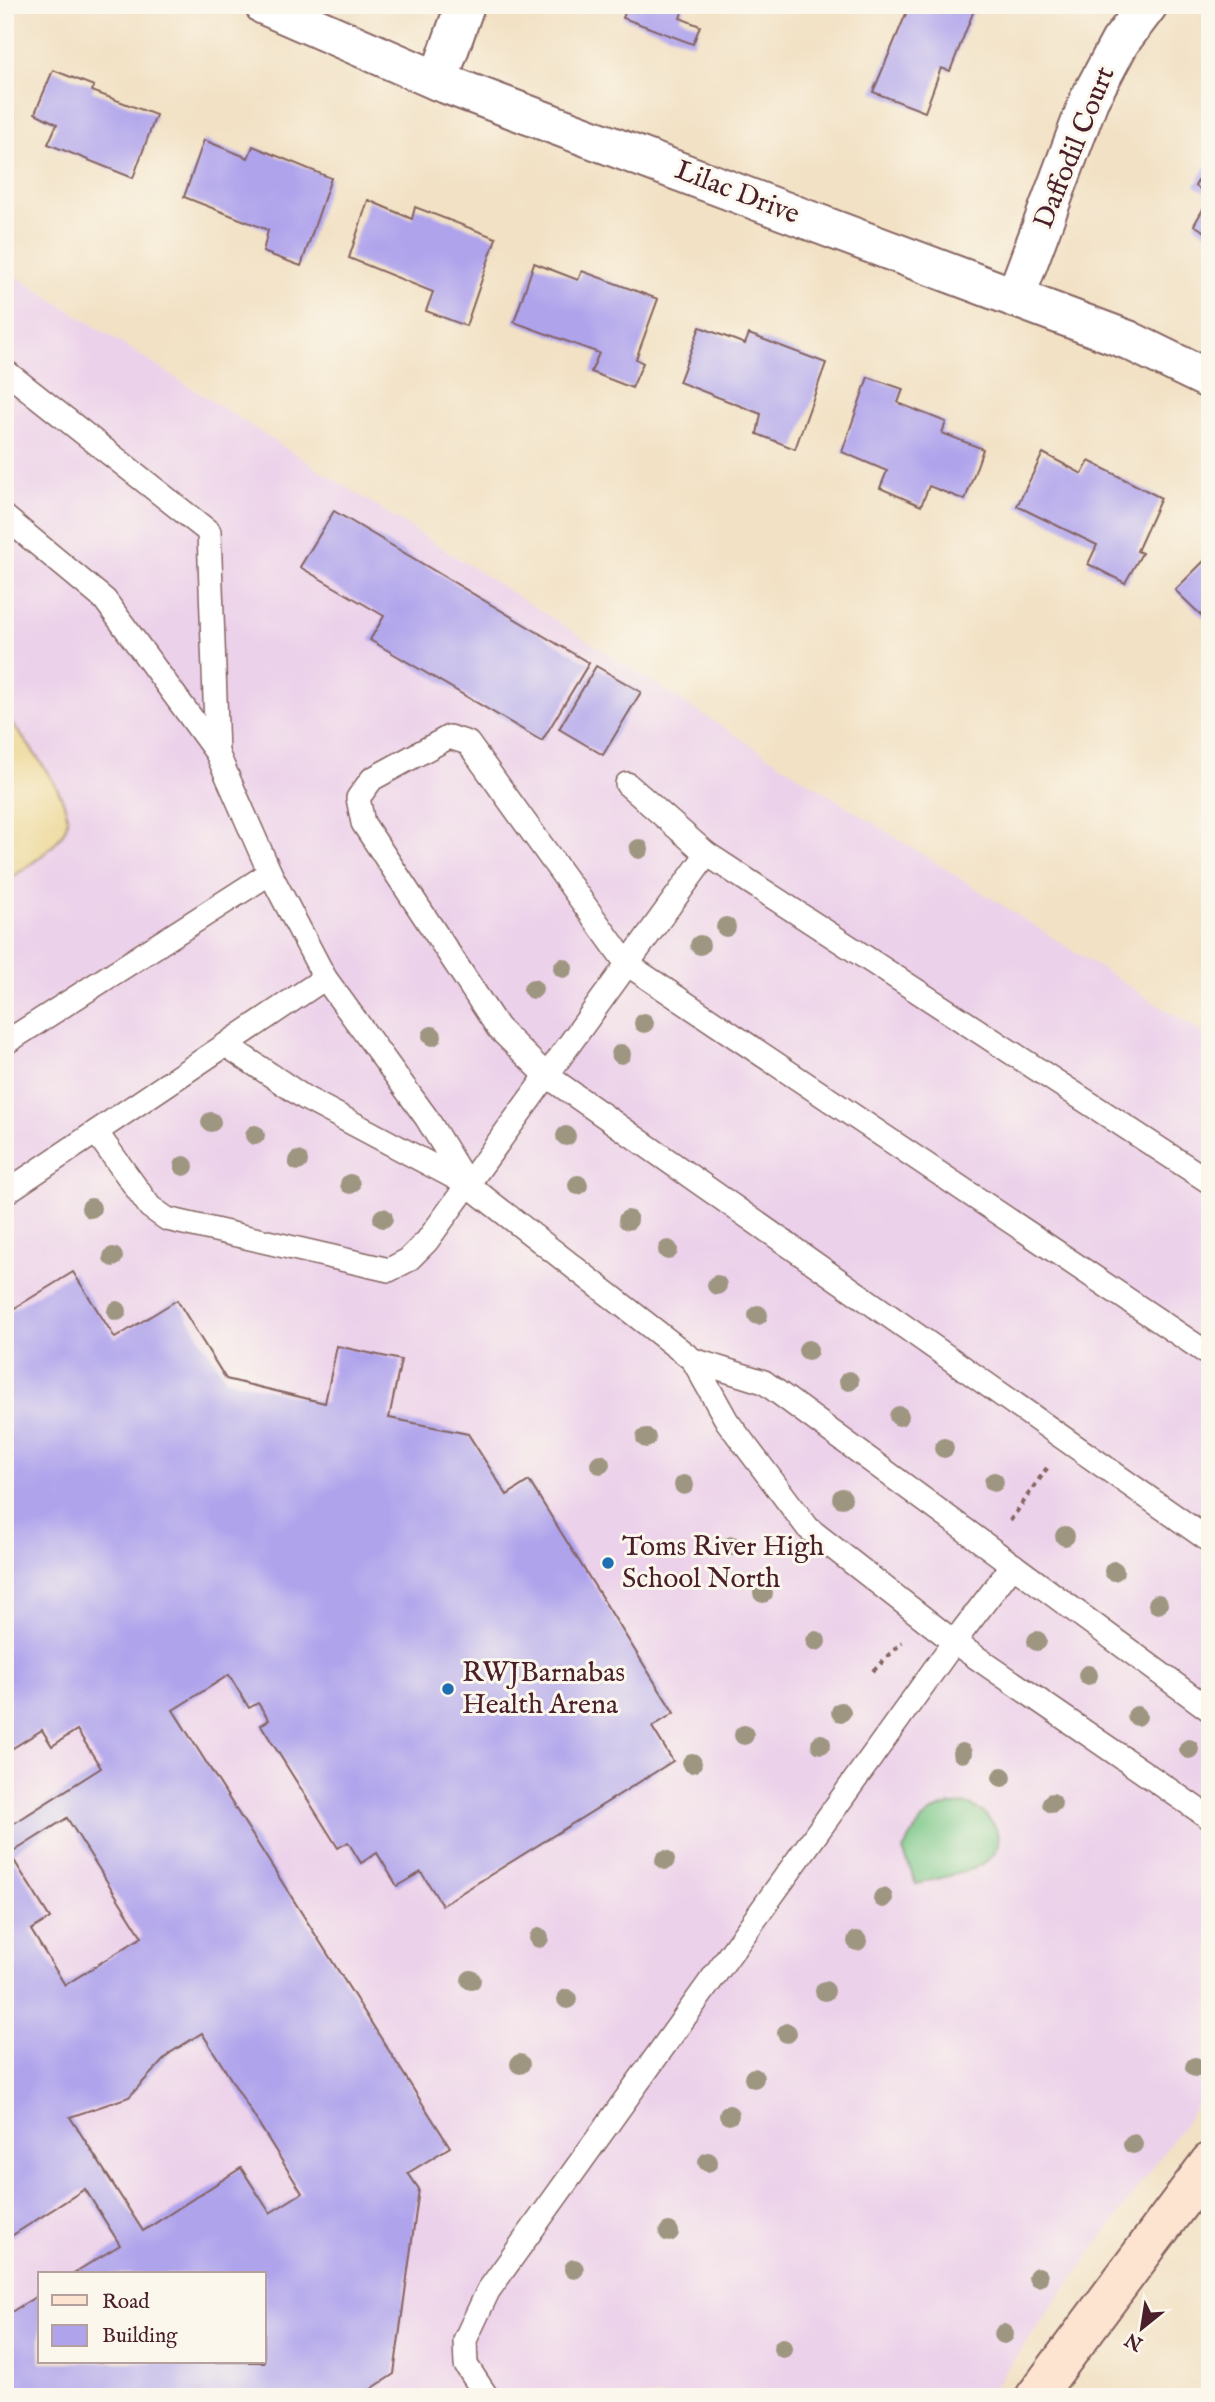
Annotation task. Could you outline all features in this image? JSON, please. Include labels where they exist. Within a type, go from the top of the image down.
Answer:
[{"type":"main road","points":[[1035,2397],[1210,2162]]},
{"type":"street","name":"Lilac Drive","points":[[264,5],[438,81],[1128,340],[1210,380]]},
{"type":"street","points":[[438,81],[465,5]]},
{"type":"street","name":"Daffodil Court","points":[[1015,298],[1089,100],[1120,42],[1149,5]]},
{"type":"lane","points":[[5,371],[209,532],[216,753]]},
{"type":"lane","points":[[5,517],[106,600],[216,753],[270,873],[326,978],[426,1117],[467,1184]]},
{"type":"lane","points":[[1210,1355],[627,964],[468,743],[449,737],[372,779],[358,798],[363,824],[498,1028],[546,1075],[1210,1541]]},
{"type":"lane","points":[[627,784],[707,854],[1210,1182]]},
{"type":"lane","points":[[96,1132],[150,1207],[167,1219],[388,1270],[408,1259],[427,1241],[707,854]]},
{"type":"lane","points":[[5,1043],[270,873]]},
{"type":"lane","points":[[5,1193],[326,978]]},
{"type":"lane","points":[[226,1045],[305,1098],[467,1184],[693,1360],[764,1382],[1210,1710]]},
{"type":"lane","points":[[693,1360],[727,1421],[808,1528],[954,1642],[1210,1818]]},
{"type":"lane","points":[[487,2397],[466,2365],[465,2340],[488,2291],[954,1642],[1013,1565]]},
{"type":"path","points":[[1010,1521],[1032,1489]]},
{"type":"shaded area","name":"Toms River High School North","points":[[5,269],[1210,1038],[1210,2088],[987,2397],[5,2397]]},
{"type":"green space","points":[[971,1805],[987,1816],[998,1837],[995,1852],[983,1864],[974,1868],[916,1884],[903,1850],[927,1816],[941,1807]]},
{"type":"sand","points":[[5,714],[53,782],[66,811],[67,822],[64,831],[51,848],[5,882]]},
{"type":"building","points":[[628,5],[685,5],[680,18],[700,26],[693,44],[623,18]]},
{"type":"building","points":[[899,5],[976,5],[950,71],[941,68],[925,112],[873,92],[908,9]]},
{"type":"building","points":[[53,70],[94,86],[92,91],[156,115],[133,178],[48,144],[57,124],[35,113]]},
{"type":"building","points":[[204,140],[248,158],[253,146],[331,178],[301,266],[263,252],[268,230],[184,197]]},
{"type":"building","points":[[1210,160],[1210,195],[1195,186]]},
{"type":"building","points":[[1210,197],[1210,235],[1194,225]]},
{"type":"building","points":[[368,200],[412,219],[415,207],[496,238],[466,326],[426,311],[433,292],[349,258]]},
{"type":"building","points":[[534,263],[578,280],[582,271],[658,299],[636,359],[643,363],[632,388],[591,372],[599,353],[514,322]]},
{"type":"building","points":[[700,327],[745,344],[749,334],[826,363],[795,449],[757,434],[761,414],[679,382]]},
{"type":"building","points":[[868,377],[903,389],[898,403],[946,422],[942,433],[983,449],[965,500],[929,486],[921,506],[880,488],[887,471],[842,452]]},
{"type":"building","points":[[1043,453],[1082,474],[1089,461],[1161,498],[1137,551],[1142,553],[1125,583],[1088,564],[1097,545],[1017,506]]},
{"type":"building","points":[[334,511],[589,663],[542,741],[370,640],[384,616],[300,567]]},
{"type":"building","points":[[1210,555],[1210,624],[1175,590]]},
{"type":"building","points":[[596,666],[641,692],[603,755],[559,729]]},
{"type":"building","points":[[73,1272],[115,1338],[177,1300],[226,1379],[325,1403],[337,1346],[401,1360],[389,1418],[468,1434],[507,1495],[529,1481],[674,1713],[652,1727],[673,1761],[442,1905],[421,1872],[397,1886],[377,1853],[361,1863],[348,1842],[338,1848],[261,1725],[269,1720],[258,1703],[249,1708],[229,1675],[173,1710],[450,2147],[408,2173],[419,2189],[394,2374],[359,2397],[5,2397],[5,2316],[38,2295],[38,2364],[266,2364],[266,2272],[75,2272],[120,2245],[85,2189],[5,2240],[5,1829],[101,1768],[77,1730],[52,1746],[42,1730],[5,1753],[5,1314]],"holes":[[[67,1818],[142,1937],[65,1985],[31,1930],[50,1918],[10,1854]],[[202,2033],[302,2193],[270,2213],[241,2168],[143,2231],[70,2117],[129,2097],[170,2053]]]},
{"type":"place","name":"Toms River High School North","points":[[608,1563]]},
{"type":"place","name":"RWJBarnabas Health Arena","points":[[448,1689]]}]
